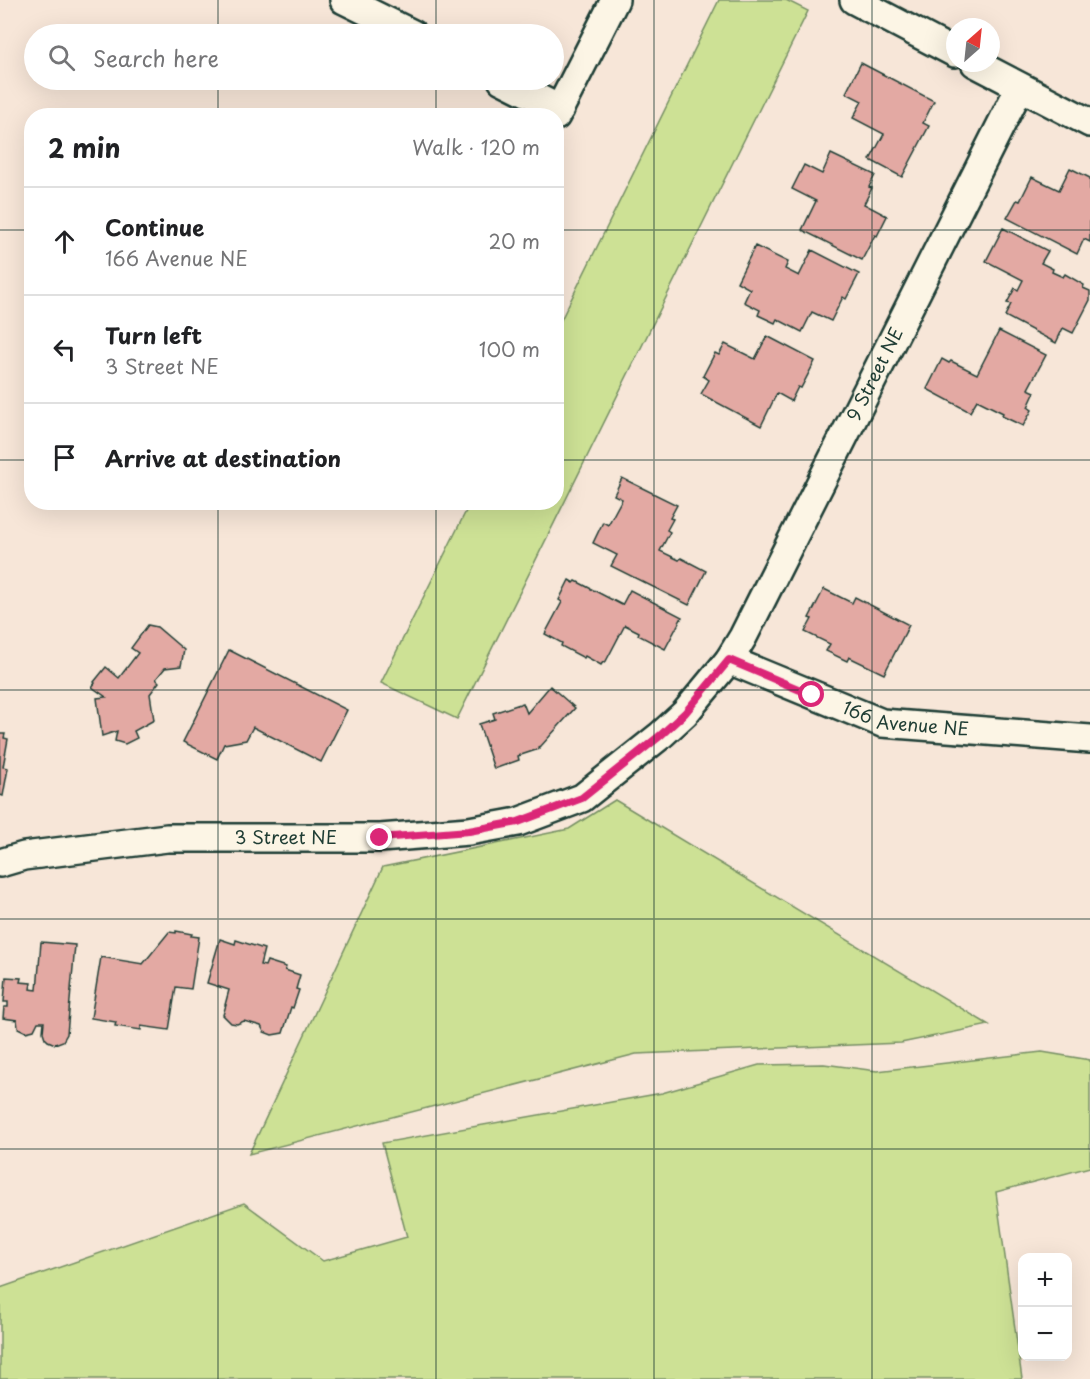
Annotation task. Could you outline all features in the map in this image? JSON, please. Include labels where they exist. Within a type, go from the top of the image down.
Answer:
[{"type":"street","points":[[344,0],[393,24]]},
{"type":"street","points":[[560,108],[615,0]]},
{"type":"street","points":[[854,0],[946,48]]},
{"type":"street","points":[[992,72],[1090,123]]},
{"type":"street","name":"9 Street NE","points":[[729,660],[748,627],[1020,87]]},
{"type":"street","points":[[520,90],[551,108]]},
{"type":"street","name":"166 Avenue NE","points":[[729,660],[882,723],[1090,739]]},
{"type":"street","name":"3 Street NE","points":[[0,863],[24,856],[167,838],[380,838],[469,831],[518,822],[582,798],[616,772],[685,713],[729,660]]},
{"type":"green space","points":[[719,0],[786,0],[808,11],[564,503],[564,314]]},
{"type":"green space","points":[[467,510],[561,510],[457,719],[381,683]]},
{"type":"green space","points":[[615,800],[989,1025],[901,1043],[636,1054],[249,1154],[383,867],[569,829]]},
{"type":"green space","points":[[1042,1052],[1090,1060],[1090,1167],[996,1192],[1022,1379],[0,1379],[0,1288],[244,1203],[323,1261],[407,1237],[382,1143],[662,1093],[759,1065],[824,1064],[877,1071]]},
{"type":"building","points":[[861,63],[934,101],[923,123],[929,126],[902,177],[870,160],[884,134],[853,118],[862,101],[846,93]]},
{"type":"building","points":[[831,154],[875,175],[869,187],[872,188],[864,204],[887,216],[862,260],[802,230],[816,201],[792,189],[804,165],[822,174]]},
{"type":"building","points":[[1070,168],[1090,178],[1090,242],[1084,239],[1077,254],[1007,218],[1017,200],[1020,201],[1032,177],[1059,190]]},
{"type":"building","points":[[1003,228],[1048,251],[1041,263],[1053,269],[1052,272],[1063,277],[1065,274],[1090,291],[1090,300],[1073,333],[1063,328],[1056,343],[1005,316],[1011,304],[1007,303],[1015,288],[1018,290],[1023,280],[986,261]]},
{"type":"building","points":[[755,246],[788,262],[785,269],[799,276],[812,250],[859,274],[846,299],[843,297],[831,321],[812,312],[802,332],[777,319],[775,323],[758,315],[760,310],[744,302],[750,289],[737,282]]},
{"type":"building","points":[[999,331],[1046,355],[1028,389],[1035,392],[1028,407],[1032,410],[1023,426],[977,400],[970,412],[927,389],[942,359],[977,374]]},
{"type":"building","points":[[767,336],[815,361],[801,388],[798,387],[791,401],[777,393],[761,426],[701,394],[709,380],[703,376],[715,353],[719,355],[725,344],[755,359]]},
{"type":"building","points":[[622,478],[677,505],[670,518],[673,519],[667,530],[670,532],[660,551],[679,560],[681,558],[706,571],[689,605],[611,566],[617,555],[593,543],[603,522],[608,525],[622,499],[614,495]]},
{"type":"building","points":[[569,580],[574,583],[576,581],[622,605],[630,590],[682,617],[665,649],[638,635],[639,632],[625,625],[605,663],[601,665],[561,646],[562,643],[545,634],[562,602],[559,600]]},
{"type":"building","points":[[824,589],[852,603],[855,597],[909,625],[884,674],[849,657],[847,661],[826,651],[830,644],[805,632],[812,619],[809,618]]},
{"type":"building","points":[[148,625],[157,627],[184,650],[181,666],[165,668],[156,679],[159,682],[150,694],[154,720],[134,731],[137,738],[125,744],[115,741],[117,731],[102,736],[97,698],[106,697],[92,687],[106,667],[119,678],[138,653],[131,648]]},
{"type":"building","points":[[229,650],[347,710],[321,762],[253,727],[246,740],[224,744],[217,759],[183,742]]},
{"type":"building","points":[[550,686],[575,708],[538,747],[539,749],[518,756],[519,760],[494,769],[479,724],[495,719],[493,713],[523,703],[527,713]]},
{"type":"building","points":[[0,734],[5,734],[4,738],[8,739],[3,767],[8,768],[3,796],[0,795]]},
{"type":"building","points":[[176,931],[199,937],[191,989],[176,987],[169,1030],[141,1026],[141,1030],[115,1026],[116,1022],[91,1018],[101,957],[143,964],[169,932],[176,933]]},
{"type":"building","points":[[220,939],[235,944],[236,940],[264,949],[260,965],[265,966],[267,961],[286,967],[285,970],[300,975],[296,989],[299,990],[283,1033],[272,1035],[264,1032],[261,1026],[244,1021],[237,1024],[231,1023],[223,1015],[229,990],[207,983]]},
{"type":"building","points":[[41,942],[75,945],[67,1034],[63,1041],[55,1044],[45,1038],[44,1022],[38,1022],[34,1030],[26,1032],[18,1028],[17,1020],[3,1018],[4,1007],[8,1007],[8,1002],[4,1002],[6,977],[21,978],[20,982],[31,983],[30,989],[37,990]]},
{"type":"route","points":[[380,838],[469,831],[518,822],[582,798],[685,713],[729,660],[812,695]]}]
